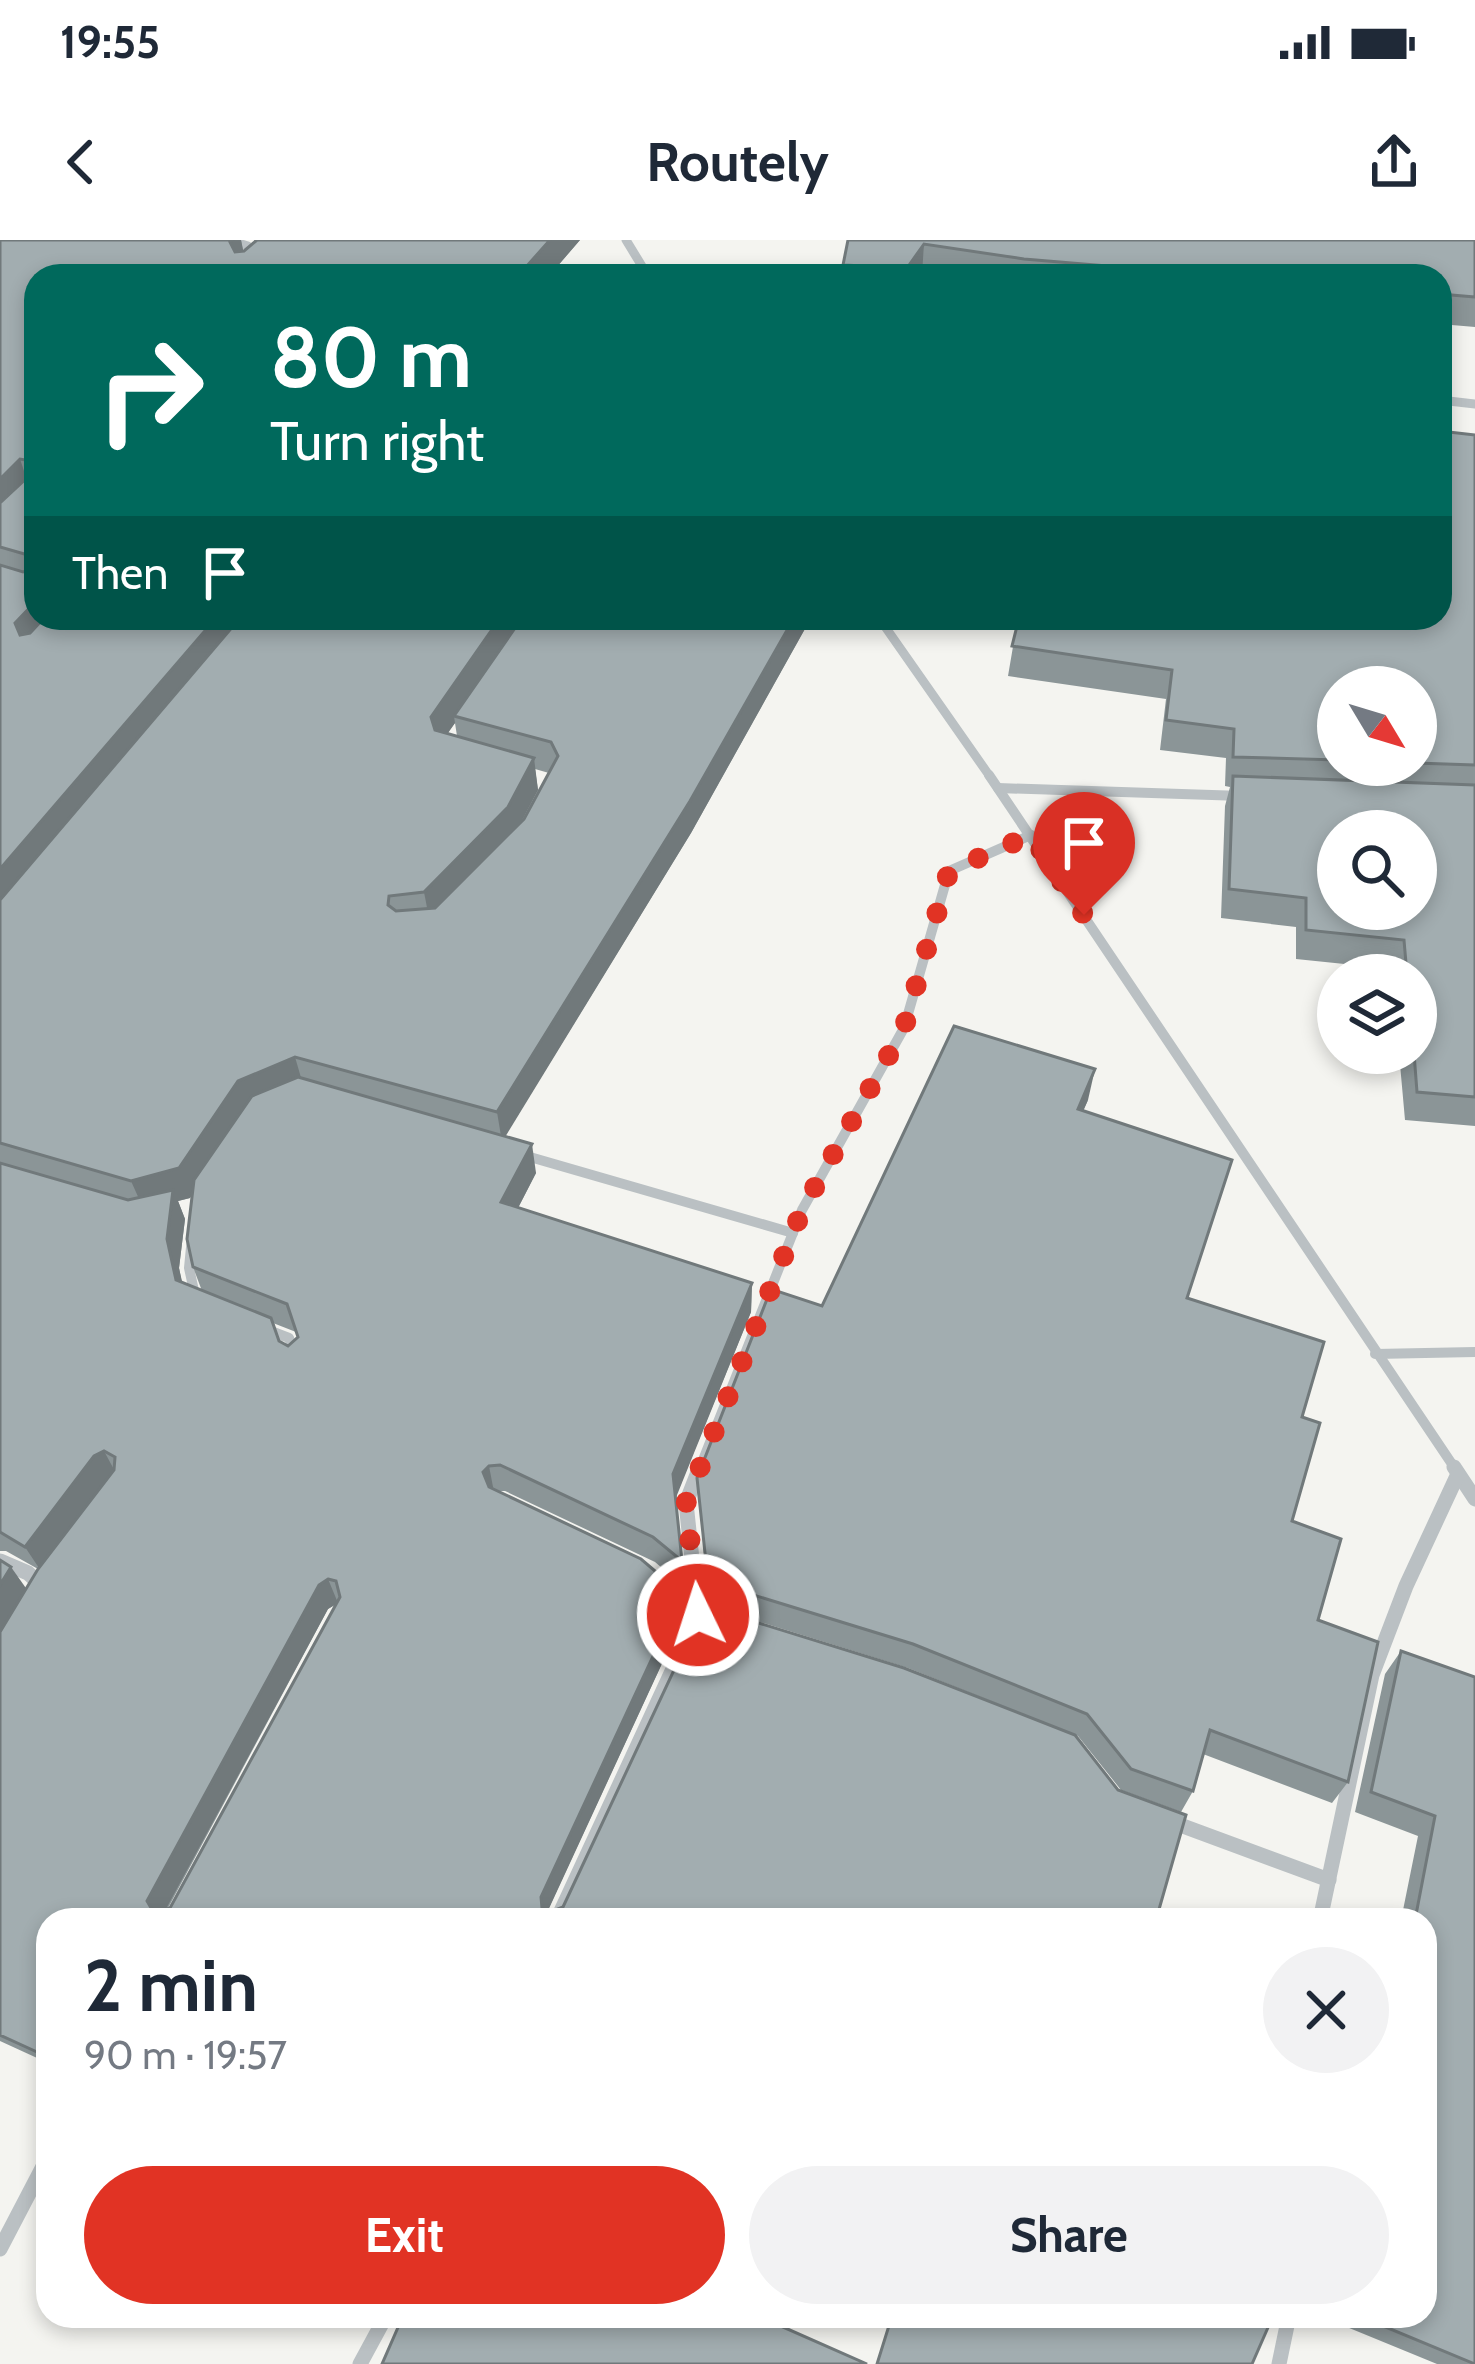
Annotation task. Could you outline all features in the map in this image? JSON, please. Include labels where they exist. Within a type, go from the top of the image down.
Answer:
[{"type":"street","points":[[228,240],[248,246],[256,264]]},
{"type":"street","points":[[887,630],[1031,835],[1475,1498]]},
{"type":"street","points":[[998,788],[1263,796]]},
{"type":"street","points":[[563,1908],[698,1615],[686,1503],[793,1233],[904,1028],[949,871],[1031,835]]},
{"type":"street","points":[[503,1150],[793,1233]]},
{"type":"street","points":[[193,1227],[189,1268],[196,1303],[215,1310]]},
{"type":"street","points":[[252,1324],[289,1338],[298,1364]]},
{"type":"street","points":[[1375,1354],[1475,1352]]},
{"type":"street","points":[[1323,1908],[1372,1675],[1406,1586],[1458,1474]]},
{"type":"street","points":[[0,1561],[44,1587]]},
{"type":"street","points":[[35,1602],[56,1571]]},
{"type":"street","points":[[682,1601],[698,1615],[722,1620]]},
{"type":"street","points":[[1157,1816],[1329,1880]]},
{"type":"street","points":[[0,2249],[36,2180]]},
{"type":"street","points":[[360,2364],[380,2328]]},
{"type":"street","points":[[1279,2364],[1286,2328]]},
{"type":"building","points":[[0,240],[232,240],[235,252],[257,240],[550,240],[529,264],[24,264],[24,460],[0,479]]},
{"type":"building","points":[[848,240],[1475,240],[1475,297],[1452,295],[1452,264],[1083,264],[924,244],[910,264],[843,264]]},
{"type":"building","points":[[1452,432],[1475,435],[1475,765],[1437,764],[1437,666],[1317,666],[1317,759],[1233,757],[1234,729],[1166,720],[1172,670],[1012,646],[1016,630],[1452,630]]},
{"type":"building","points":[[24,480],[24,554],[0,547],[0,503]]},
{"type":"building","points":[[0,565],[23,572],[24,614],[15,623],[20,635],[33,630],[206,630],[0,869]]},
{"type":"building","points":[[230,630],[492,630],[431,717],[435,730],[534,758],[508,807],[424,892],[389,896],[388,905],[396,911],[435,908],[524,819],[558,756],[551,742],[454,716],[514,630],[787,630],[690,801],[497,1112],[295,1057],[238,1081],[179,1168],[131,1181],[0,1143],[0,900]]},
{"type":"building","points":[[1233,776],[1317,779],[1317,786],[1475,785],[1475,1097],[1417,1092],[1416,1074],[1437,1074],[1437,954],[1405,954],[1404,940],[1306,930],[1306,898],[1229,889]]},
{"type":"building","points":[[954,1026],[1095,1069],[1078,1109],[1232,1160],[1187,1298],[1324,1342],[1302,1417],[1320,1423],[1292,1521],[1341,1539],[1318,1620],[1378,1642],[1348,1782],[1210,1730],[1193,1791],[1131,1769],[1087,1714],[913,1644],[708,1581],[697,1478],[771,1289],[822,1306]]},
{"type":"building","points":[[298,1077],[532,1144],[501,1202],[752,1283],[673,1474],[682,1561],[653,1537],[500,1465],[483,1472],[489,1487],[641,1559],[682,1594],[541,1897],[542,1908],[170,1908],[340,1597],[336,1581],[328,1579],[319,1585],[147,1901],[151,1908],[36,1908],[36,2052],[0,2035],[0,1632],[38,1569],[114,1470],[115,1457],[104,1451],[94,1456],[25,1547],[0,1532],[0,1163],[128,1200],[173,1190],[167,1239],[176,1280],[271,1318],[279,1341],[288,1346],[298,1337],[287,1304],[193,1267],[187,1239],[194,1180],[252,1096]]},
{"type":"building","points":[[0,1560],[11,1567],[0,1585]]},
{"type":"building","points":[[704,1606],[904,1668],[1075,1735],[1118,1790],[1186,1815],[1159,1908],[560,1908]]},
{"type":"building","points":[[1401,1651],[1475,1677],[1475,2364],[1388,2328],[1437,2328],[1437,1908],[1417,1908],[1435,1816],[1371,1792]]},
{"type":"building","points":[[398,2328],[785,2328],[867,2364],[382,2364]]},
{"type":"building","points":[[888,2328],[1268,2328],[1252,2364],[877,2364]]},
{"type":"route","points":[[698,1615],[686,1503],[802,1210],[904,1028],[949,871],[1031,835],[1084,915]]}]
